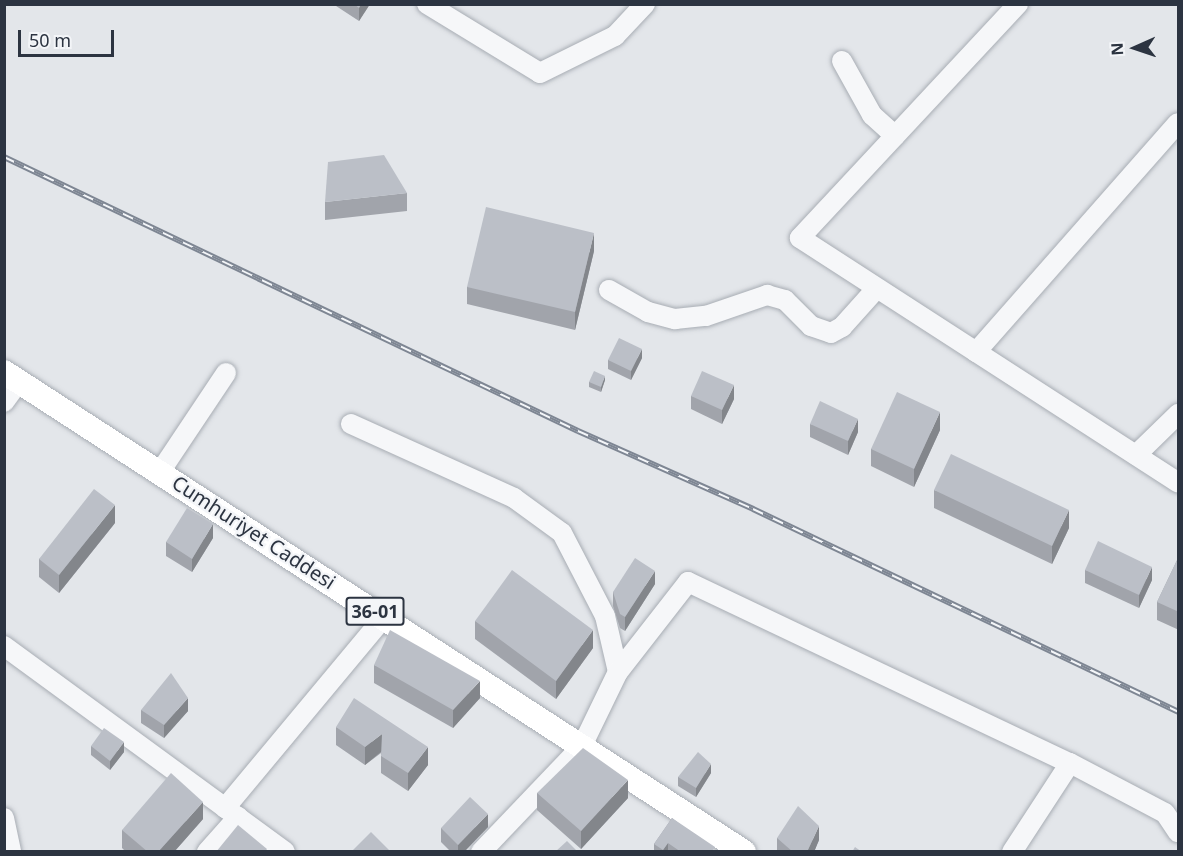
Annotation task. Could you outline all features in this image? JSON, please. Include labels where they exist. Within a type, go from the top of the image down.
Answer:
[{"type":"main road","name":"Cumhuriyet Caddesi","points":[[12,376],[744,852]]},
{"type":"street","points":[[427,4],[540,73],[615,36],[645,4]]},
{"type":"street","points":[[1018,4],[800,238],[1179,483]]},
{"type":"street","points":[[842,61],[872,115],[895,136]]},
{"type":"street","points":[[976,352],[1179,123]]},
{"type":"street","points":[[609,290],[648,312],[675,319],[706,316],[767,295],[785,300],[811,326],[831,333],[842,327],[877,288]]},
{"type":"street","points":[[160,472],[226,373]]},
{"type":"street","points":[[4,402],[12,376]]},
{"type":"street","points":[[1136,455],[1179,414]]},
{"type":"street","points":[[351,424],[514,498],[562,533],[605,616],[618,672]]},
{"type":"street","points":[[481,852],[582,746],[618,672],[688,582],[1070,763],[1165,813],[1179,832]]},
{"type":"street","points":[[207,852],[232,812],[384,617]]},
{"type":"street","points":[[4,646],[285,852]]},
{"type":"street","points":[[1012,852],[1070,763]]},
{"type":"street","points":[[4,819],[11,852]]},
{"type":"building","points":[[384,155],[407,193],[325,202],[328,162]]},
{"type":"building","points":[[486,207],[594,233],[575,312],[467,287]]},
{"type":"building","points":[[619,338],[642,349],[631,371],[608,360]]},
{"type":"building","points":[[594,371],[605,376],[601,387],[589,382]]},
{"type":"building","points":[[702,371],[734,385],[722,410],[691,396]]},
{"type":"building","points":[[897,392],[940,412],[914,469],[871,449]]},
{"type":"building","points":[[820,401],[858,419],[848,441],[810,424]]},
{"type":"building","points":[[951,454],[1069,510],[1052,546],[934,490]]},
{"type":"building","points":[[94,489],[115,505],[59,575],[39,559]]},
{"type":"building","points":[[187,508],[213,524],[192,559],[166,542]]},
{"type":"building","points":[[1098,541],[1152,567],[1139,595],[1085,570]]},
{"type":"building","points":[[1179,556],[1179,612],[1157,602]]},
{"type":"building","points":[[635,558],[655,571],[625,617],[620,614],[613,592]]},
{"type":"building","points":[[512,570],[593,630],[556,681],[475,621]]},
{"type":"building","points":[[390,630],[480,681],[453,710],[374,665]]},
{"type":"building","points":[[171,673],[188,698],[164,725],[141,710]]},
{"type":"building","points":[[354,698],[428,747],[408,773],[381,756],[382,734],[365,747],[336,727]]},
{"type":"building","points":[[104,728],[124,742],[110,761],[91,746]]},
{"type":"building","points":[[583,748],[628,780],[581,831],[537,793]]},
{"type":"building","points":[[698,752],[711,764],[696,788],[678,777]]},
{"type":"building","points":[[171,773],[203,802],[158,852],[148,852],[122,830]]},
{"type":"building","points":[[470,797],[488,814],[458,845],[441,828]]},
{"type":"building","points":[[798,806],[819,826],[807,852],[793,852],[777,838]]},
{"type":"building","points":[[672,818],[715,847],[711,852],[681,852],[668,843],[663,850],[654,844]]},
{"type":"building","points":[[238,825],[267,849],[265,852],[216,852]]},
{"type":"building","points":[[371,832],[391,852],[351,852]]},
{"type":"building","points":[[567,841],[578,852],[555,852]]},
{"type":"building","points":[[855,847],[862,852],[852,852]]},
{"type":"railway","points":[[4,157],[578,431],[753,509],[1178,712]]}]
